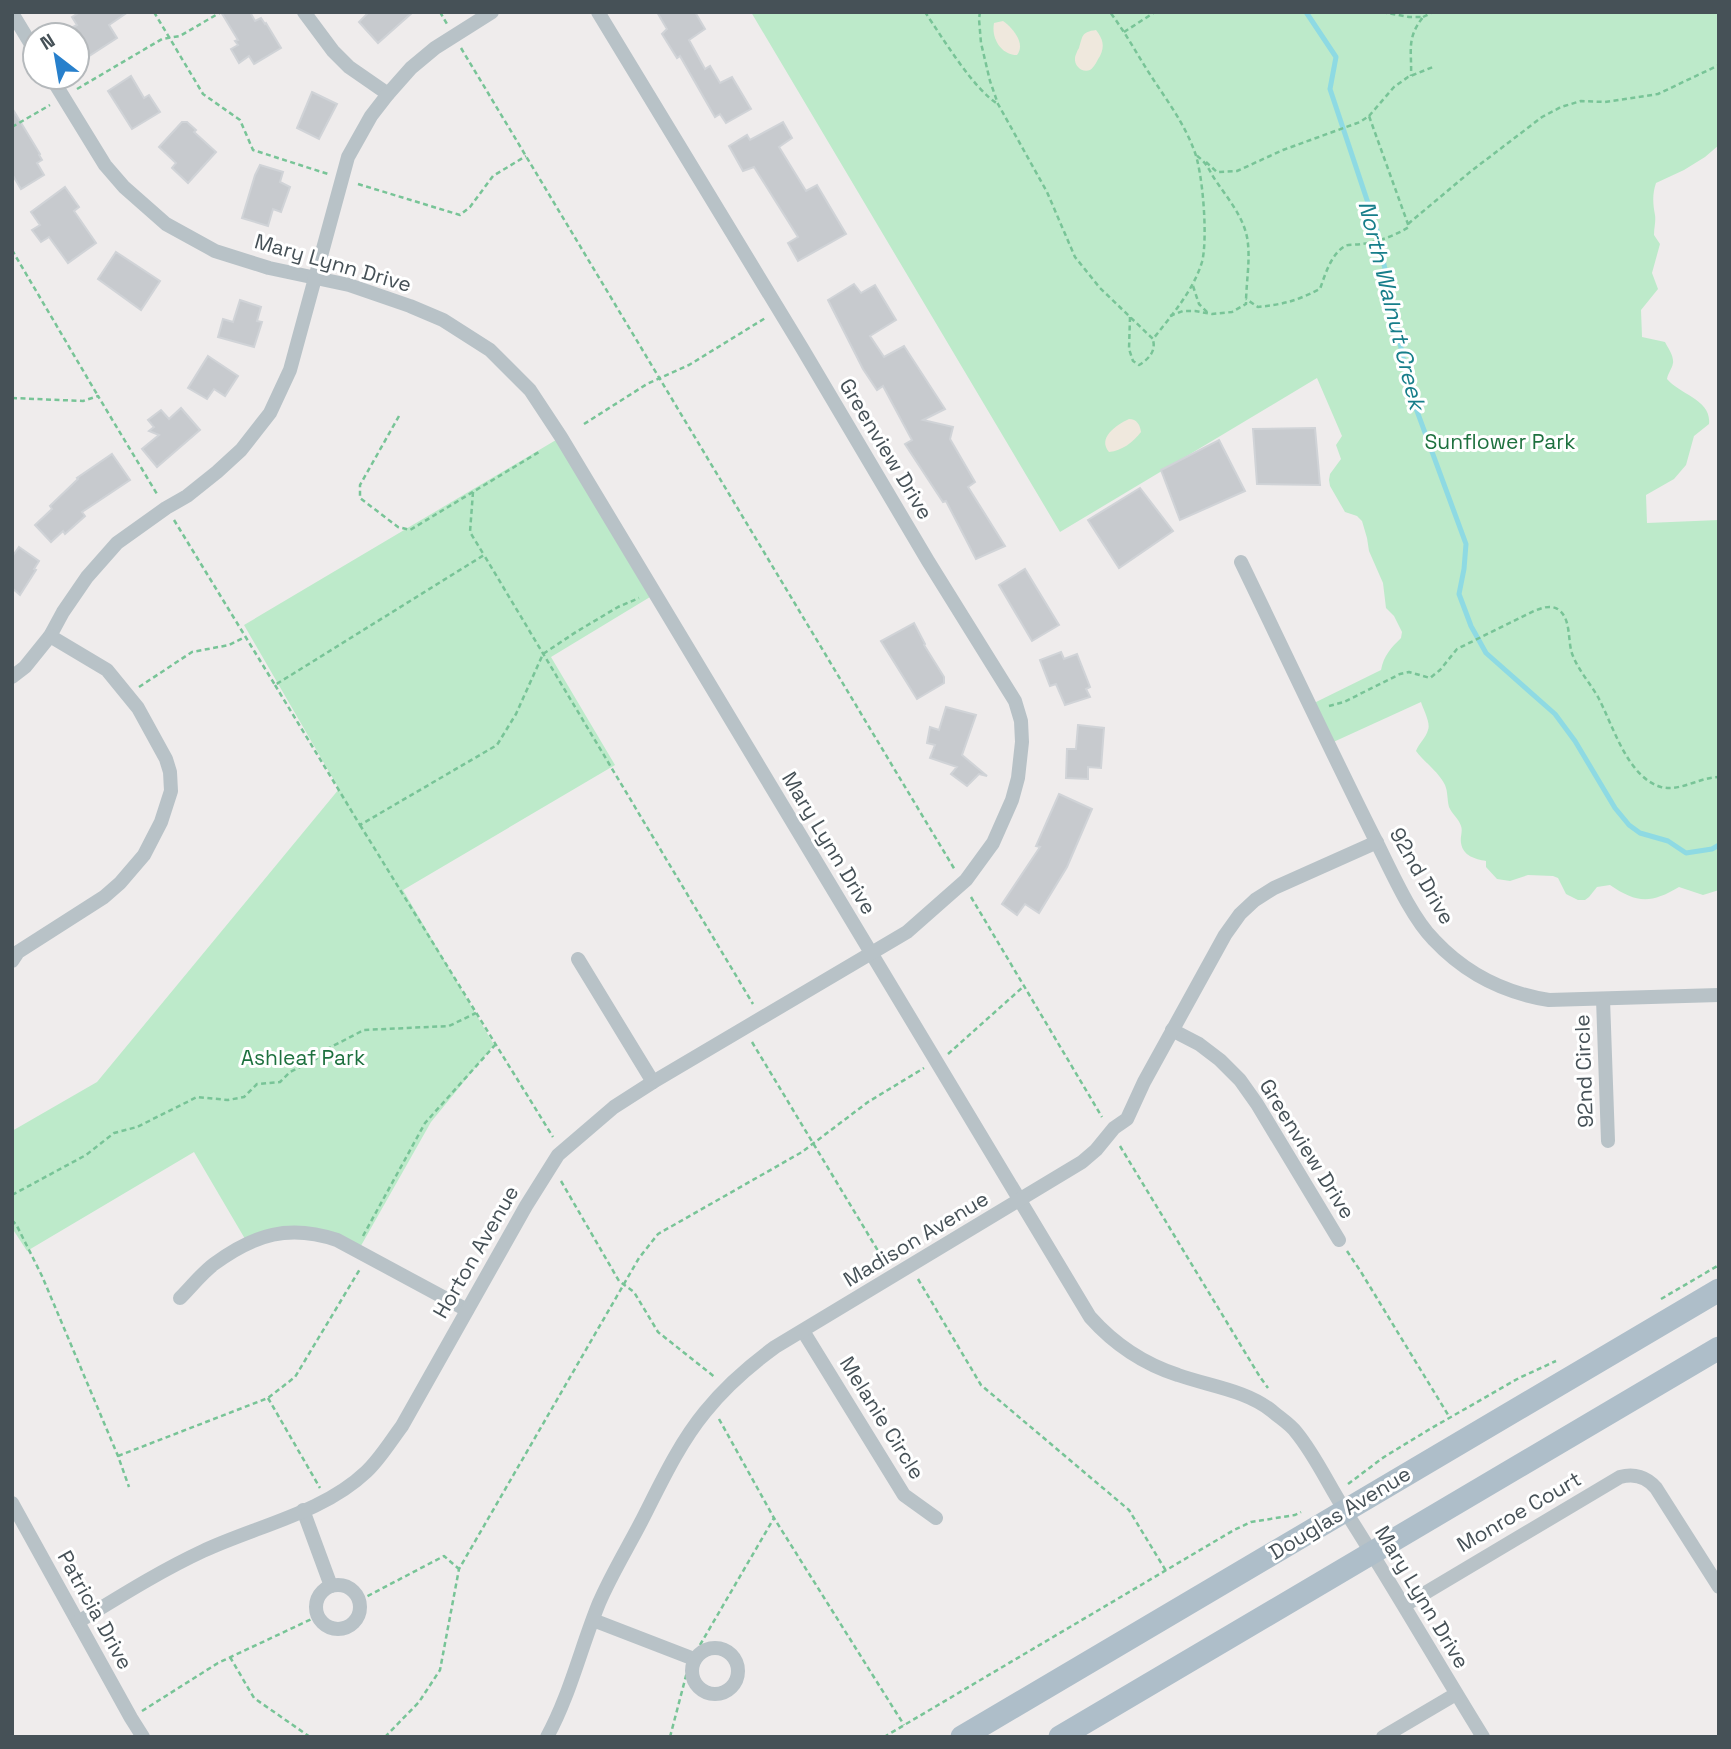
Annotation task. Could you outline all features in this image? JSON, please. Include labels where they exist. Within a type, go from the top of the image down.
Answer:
[{"type":"main road","name":"Douglas Avenue","points":[[962,1737],[1719,1290]]},
{"type":"main road","points":[[1060,1737],[1719,1348]]},
{"type":"street","points":[[304,12],[332,51],[349,67],[388,94]]},
{"type":"street","points":[[12,677],[25,667],[50,636],[88,577],[117,543],[187,496],[241,450],[270,413],[290,370],[348,157],[371,116],[411,68],[435,48],[492,12]]},
{"type":"street","name":"Greenview Drive","points":[[598,12],[1015,701],[1021,721],[1022,742],[1018,778],[1012,800],[993,843],[962,883],[932,911]]},
{"type":"street","name":"Mary Lynn Drive","points":[[59,91],[106,165],[124,187],[166,224],[215,251],[269,268],[349,285],[443,320],[490,350],[530,390],[653,589],[1090,1317],[1101,1330],[1128,1352],[1176,1375],[1241,1394],[1268,1408],[1295,1430],[1405,1605],[1483,1737]]},
{"type":"street","name":"92nd Drive","points":[[1241,562],[1377,842],[1421,925],[1461,966],[1494,985],[1549,1000],[1719,995]]},
{"type":"street","points":[[12,961],[18,951],[104,897],[120,883],[144,855],[161,822],[171,791],[166,759],[138,708],[107,670],[50,636]]},
{"type":"street","name":"Madison Avenue","points":[[547,1737],[565,1698],[600,1601],[678,1450],[704,1413],[727,1387],[766,1354],[1082,1162],[1127,1119],[1172,1030],[1225,935],[1240,914],[1274,888],[1377,842]]},
{"type":"street","name":"Horton Avenue","points":[[78,1622],[168,1568],[327,1500],[350,1485],[379,1458],[402,1426],[556,1158],[614,1107],[907,932],[932,911]]},
{"type":"street","points":[[578,959],[653,1082]]},
{"type":"street","name":"92nd Circle","points":[[1603,999],[1608,1141]]},
{"type":"street","name":"Greenview Drive","points":[[1172,1030],[1199,1044],[1240,1080],[1339,1240]]},
{"type":"street","points":[[180,1298],[213,1264],[248,1244],[276,1233],[297,1231],[318,1233],[337,1240],[467,1310]]},
{"type":"street","name":"Melanie Circle","points":[[803,1331],[904,1495],[936,1518]]},
{"type":"street","name":"Monroe Court","points":[[1405,1605],[1620,1477],[1629,1475],[1641,1476],[1651,1481],[1719,1587]]},
{"type":"street","name":"Patricia Drive","points":[[12,1503],[143,1737]]},
{"type":"street","points":[[303,1510],[331,1586]]},
{"type":"street","points":[[331,1586],[350,1588],[360,1600],[360,1614],[348,1628],[340,1630],[327,1627],[318,1616],[318,1596],[331,1586]]},
{"type":"street","points":[[593,1620],[692,1659]]},
{"type":"street","points":[[1383,1737],[1456,1694]]},
{"type":"path","points":[[154,12],[203,93],[240,120],[253,150],[460,215],[470,207],[493,176],[526,156]]},
{"type":"path","points":[[12,127],[162,39],[180,36],[221,12]]},
{"type":"path","points":[[440,12],[1111,1132],[1272,1394]]},
{"type":"path","points":[[925,12],[974,81],[989,99],[998,104]]},
{"type":"path","points":[[980,12],[981,43],[998,104],[1047,192],[1075,257],[1100,288],[1153,339],[1155,345],[1149,359],[1139,365],[1133,361],[1129,349],[1130,317]]},
{"type":"path","points":[[1110,12],[1188,135],[1196,155],[1203,200],[1202,261],[1193,286],[1153,339]]},
{"type":"path","points":[[1124,32],[1155,12]]},
{"type":"path","points":[[1382,12],[1423,17]]},
{"type":"path","points":[[1411,76],[1410,40],[1414,28],[1423,17],[1433,12]]},
{"type":"path","points":[[1246,299],[1258,307],[1279,305],[1298,300],[1320,289],[1336,254],[1346,245],[1363,244],[1409,228],[1408,225],[1470,172],[1542,117],[1561,107],[1581,101],[1605,102],[1658,94],[1719,65]]},
{"type":"path","points":[[1196,155],[1217,172],[1237,171],[1283,150],[1360,122],[1369,116],[1394,86],[1433,67]]},
{"type":"path","points":[[1369,116],[1408,225]]},
{"type":"path","points":[[1170,317],[1183,311],[1232,312],[1246,304],[1248,242],[1241,221],[1206,162]]},
{"type":"path","points":[[12,250],[166,508],[554,1138],[558,1177],[619,1281],[634,1292],[658,1332],[727,1387]]},
{"type":"path","points":[[1193,286],[1199,304],[1209,313]]},
{"type":"path","points":[[584,424],[647,384],[689,365],[779,310]]},
{"type":"path","points":[[12,398],[83,401],[98,396]]},
{"type":"path","points":[[399,416],[360,485],[359,498],[398,527],[410,530],[539,452]]},
{"type":"path","points":[[473,491],[470,532],[761,1018]]},
{"type":"path","points":[[275,685],[484,555]]},
{"type":"path","points":[[360,825],[497,745],[516,714],[543,654],[618,607],[653,589]]},
{"type":"path","points":[[1329,706],[1344,702],[1400,674],[1409,672],[1430,678],[1457,649],[1544,607],[1558,610],[1566,622],[1572,653],[1578,666],[1604,709],[1622,748],[1644,777],[1652,783],[1668,788],[1719,777]]},
{"type":"path","points":[[127,695],[192,652],[229,645],[245,637]]},
{"type":"path","points":[[385,1737],[419,1702],[440,1670],[459,1569],[639,1258],[658,1234],[802,1153],[868,1102],[951,1052],[1024,986]]},
{"type":"path","points":[[12,1195],[86,1155],[114,1133],[137,1128],[197,1097],[228,1100],[244,1097],[257,1084],[280,1082],[290,1072],[316,1059],[325,1050],[364,1030],[449,1026],[477,1013]]},
{"type":"path","points":[[751,1040],[901,1289],[918,1278],[981,1385],[1129,1510],[1166,1570]]},
{"type":"path","points":[[118,1456],[268,1398],[295,1377],[363,1262],[360,1241],[425,1123],[496,1044]]},
{"type":"path","points":[[12,1220],[18,1226],[42,1276],[129,1487]]},
{"type":"path","points":[[1339,1240],[1450,1418]]},
{"type":"path","points":[[1661,1300],[1719,1265]]},
{"type":"path","points":[[1346,1485],[1384,1457],[1450,1418],[1519,1378],[1560,1360]]},
{"type":"path","points":[[268,1398],[327,1500]]},
{"type":"path","points":[[715,1413],[774,1518],[904,1725]]},
{"type":"path","points":[[884,1737],[1234,1530],[1251,1522],[1304,1511]]},
{"type":"path","points":[[670,1737],[692,1659],[774,1518]]},
{"type":"path","points":[[360,1600],[444,1556],[459,1569]]},
{"type":"path","points":[[131,1718],[218,1663],[318,1616]]},
{"type":"path","points":[[230,1657],[254,1698],[310,1737]]},
{"type":"green space","name":"Sunflower Park","points":[[751,12],[1719,12],[1719,145],[1684,170],[1656,183],[1653,195],[1654,235],[1660,244],[1652,273],[1658,289],[1641,310],[1642,337],[1665,342],[1672,355],[1673,363],[1667,379],[1700,403],[1709,416],[1709,424],[1694,436],[1686,465],[1674,479],[1646,495],[1647,523],[1719,520],[1719,890],[1703,895],[1679,887],[1652,899],[1644,899],[1628,895],[1610,885],[1597,887],[1585,900],[1578,900],[1566,894],[1558,878],[1553,876],[1528,875],[1510,881],[1497,879],[1486,867],[1486,861],[1474,858],[1464,851],[1461,826],[1449,807],[1445,785],[1416,751],[1429,727],[1421,702],[1329,744],[1310,705],[1381,670],[1386,656],[1401,638],[1402,632],[1394,616],[1386,608],[1383,583],[1369,551],[1362,521],[1345,512],[1330,486],[1330,474],[1341,459],[1336,445],[1342,436],[1317,378],[1060,532]]},
{"type":"green space","name":"Ashleaf Park","points":[[561,437],[655,594],[551,657],[615,765],[403,890],[494,1045],[431,1122],[358,1251],[318,1233],[248,1244],[194,1152],[27,1251],[12,1228],[12,1131],[97,1082],[339,789],[244,625]]},
{"type":"sand","points":[[1003,21],[1019,41],[1017,55],[1006,52],[998,45],[994,23]]},
{"type":"sand","points":[[1096,30],[1102,43],[1102,52],[1092,69],[1081,70],[1077,66],[1075,56],[1083,35]]},
{"type":"sand","points":[[1129,419],[1138,423],[1141,432],[1127,445],[1109,452],[1105,442],[1110,432]]},
{"type":"building","points":[[80,12],[128,12],[109,25],[117,38],[91,55],[91,21],[74,21],[72,17]]},
{"type":"building","points":[[221,12],[250,12],[255,21],[261,18],[281,48],[254,64],[249,56],[239,63],[231,49],[238,45],[235,41],[238,40]]},
{"type":"building","points":[[369,12],[413,12],[378,43],[359,22]]},
{"type":"building","points":[[657,12],[695,12],[705,29],[689,40],[705,69],[710,66],[720,83],[732,77],[751,109],[726,123],[720,114],[715,117],[680,56],[677,58],[662,34],[667,29]]},
{"type":"building","points":[[131,76],[144,98],[149,95],[160,112],[132,129],[108,91]]},
{"type":"building","points":[[312,92],[337,104],[319,139],[297,128]]},
{"type":"building","points":[[12,108],[40,154],[42,160],[37,163],[44,175],[21,189],[12,174]]},
{"type":"building","points":[[182,122],[187,122],[216,152],[188,183],[172,168],[176,163],[159,147]]},
{"type":"building","points":[[783,122],[792,138],[779,147],[806,191],[817,185],[846,234],[798,261],[788,243],[798,237],[754,167],[743,171],[729,146],[747,135],[750,140]]},
{"type":"building","points":[[260,165],[283,172],[280,182],[290,187],[281,212],[273,209],[268,226],[242,218]]},
{"type":"building","points":[[65,187],[79,207],[74,211],[96,243],[68,263],[49,237],[41,242],[32,230],[40,225],[31,212]]},
{"type":"building","points":[[116,252],[160,281],[141,310],[98,279]]},
{"type":"building","points":[[854,284],[861,293],[875,285],[896,320],[870,336],[884,357],[904,346],[945,409],[923,420],[953,427],[950,439],[975,482],[968,487],[1005,546],[976,559],[946,501],[943,502],[905,444],[912,440],[883,386],[877,390],[863,369],[828,300]]},
{"type":"building","points":[[240,300],[261,307],[257,321],[262,322],[254,347],[218,337],[223,319],[233,322]]},
{"type":"building","points":[[208,356],[238,376],[225,396],[214,389],[207,399],[188,388]]},
{"type":"building","points":[[181,408],[200,430],[157,467],[142,449],[159,435],[149,431],[154,427],[148,420],[161,410],[169,419]]},
{"type":"building","points":[[1315,428],[1320,485],[1257,484],[1253,429]]},
{"type":"building","points":[[1219,440],[1245,491],[1180,520],[1161,470]]},
{"type":"building","points":[[112,454],[130,480],[82,512],[85,516],[65,534],[63,531],[51,542],[35,525],[77,478]]},
{"type":"building","points":[[1140,488],[1173,531],[1119,568],[1088,520]]},
{"type":"building","points":[[19,547],[39,561],[20,595],[12,588],[12,557]]},
{"type":"building","points":[[1025,569],[1059,625],[1032,641],[999,585]]},
{"type":"building","points":[[914,623],[944,677],[944,683],[917,699],[881,641]]},
{"type":"building","points":[[1061,652],[1064,659],[1077,654],[1090,687],[1086,689],[1090,697],[1065,705],[1056,684],[1050,686],[1040,660]]},
{"type":"building","points":[[946,707],[976,715],[962,755],[987,776],[979,774],[967,786],[951,774],[957,767],[930,758],[935,745],[927,743],[930,727],[939,730]]},
{"type":"building","points":[[1078,725],[1104,728],[1101,768],[1088,767],[1088,779],[1066,778],[1067,749],[1076,749]]},
{"type":"building","points":[[1059,794],[1092,809],[1067,867],[1039,913],[1025,904],[1017,915],[1002,904],[1040,847],[1036,846]]},
{"type":"waterway","name":"North Walnut Creek","points":[[1306,12],[1336,57],[1330,89],[1377,230],[1410,392],[1466,544],[1459,594],[1471,626],[1486,653],[1555,714],[1575,741],[1615,808],[1629,825],[1640,833],[1668,841],[1686,853],[1712,849],[1719,845]]}]
